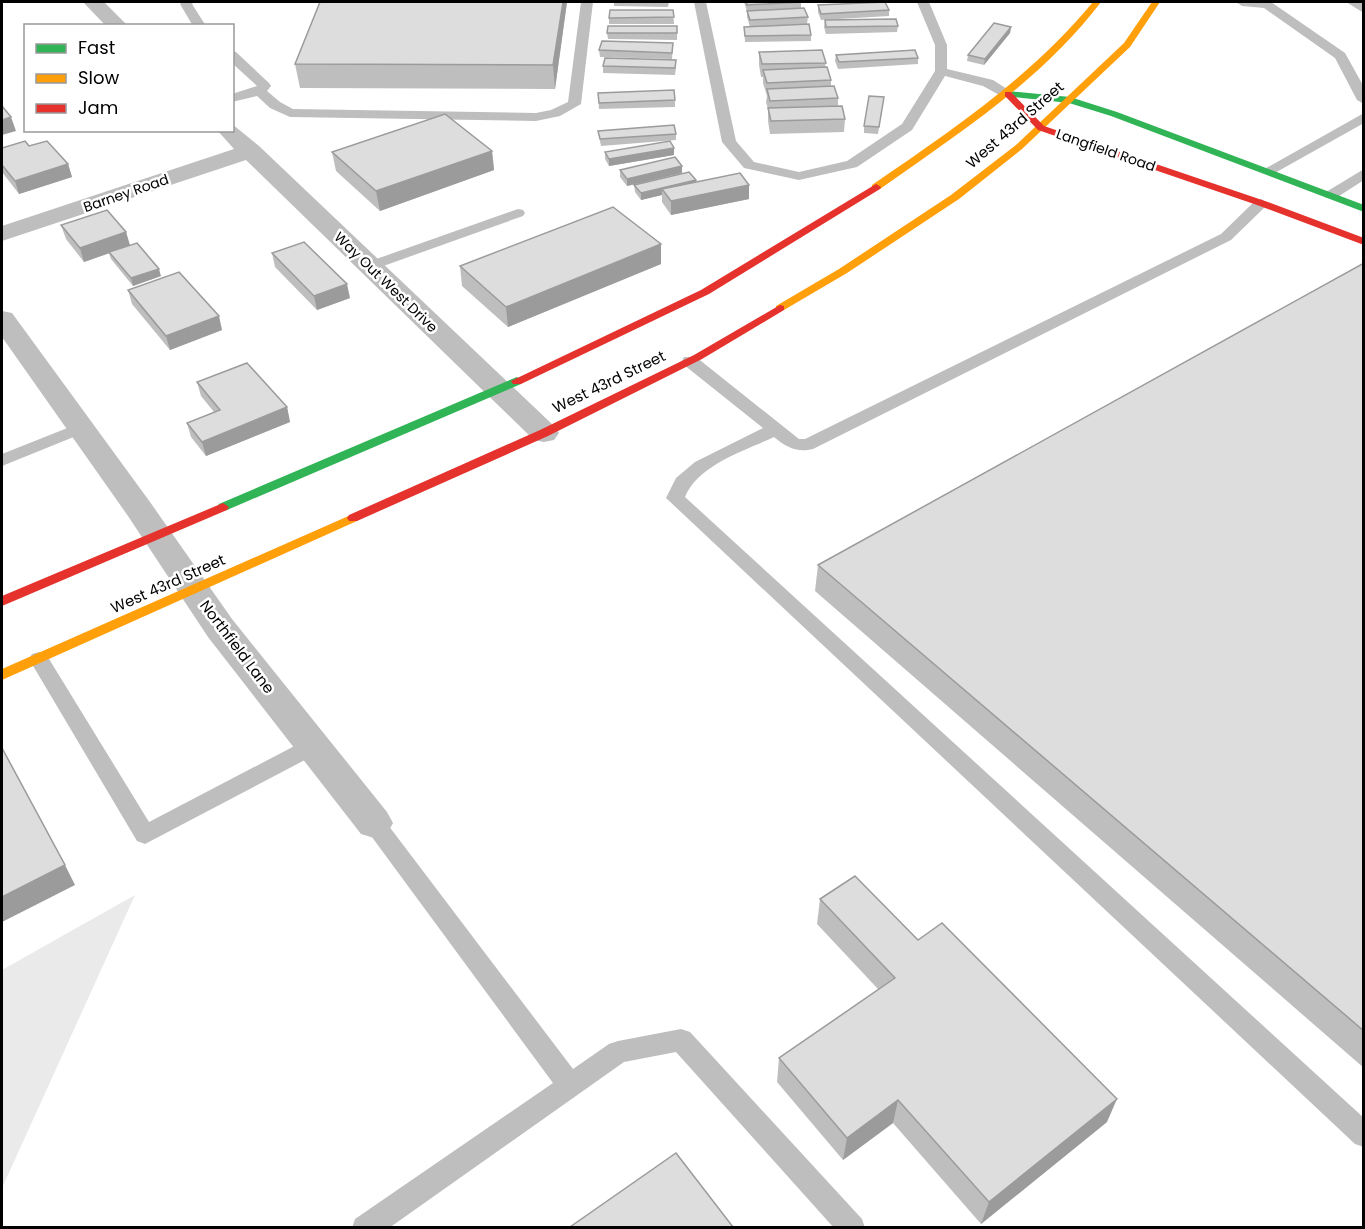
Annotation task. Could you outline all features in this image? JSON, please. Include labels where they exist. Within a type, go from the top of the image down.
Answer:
[{"type":"main road","name":"West 43rd Street","points":[[3,597],[157,535],[499,390],[705,292],[870,191],[1008,94],[1082,22],[1096,2]]},
{"type":"main road","name":"West 43rd Street","points":[[2,675],[544,433],[690,361],[843,272],[946,203],[1041,128],[1127,45],[1156,2]]},
{"type":"main road","points":[[1008,94],[1070,100],[1268,171],[1364,209]]},
{"type":"main road","name":"Langfield Road","points":[[1008,94],[1041,128],[1261,203],[1364,242]]},
{"type":"street","points":[[93,2],[116,24]]},
{"type":"street","name":"Way Out West Drive","points":[[230,132],[544,433]]},
{"type":"street","name":"Barney Road","points":[[2,234],[251,151]]},
{"type":"street","name":"Northfield Lane","points":[[2,319],[157,535],[220,628],[374,823]]},
{"type":"lane","points":[[188,2],[186,4],[199,24]]},
{"type":"lane","points":[[260,91],[275,105],[290,113],[536,117],[555,113],[574,104],[587,2]]},
{"type":"lane","points":[[700,2],[729,142],[749,165],[799,176],[852,164],[907,127],[941,71],[941,45],[922,2]]},
{"type":"lane","points":[[1242,2],[1267,5],[1340,56],[1364,100]]},
{"type":"lane","points":[[234,57],[259,78],[264,86],[260,91],[234,98]]},
{"type":"lane","points":[[941,71],[988,83],[1008,94]]},
{"type":"lane","points":[[1268,171],[1364,117]]},
{"type":"lane","points":[[1331,195],[1364,173]]},
{"type":"lane","points":[[690,361],[794,444],[807,445],[1226,237],[1261,203]]},
{"type":"lane","points":[[370,266],[518,213]]},
{"type":"lane","points":[[2,460],[80,428]]},
{"type":"lane","points":[[776,429],[700,466],[682,482],[675,498],[1364,1135]]},
{"type":"lane","points":[[39,659],[145,835],[314,746]]},
{"type":"lane","points":[[374,823],[570,1086]]},
{"type":"lane","points":[[365,1227],[618,1052],[681,1040],[852,1227]]},
{"type":"shaded area","points":[[135,895],[2,1188],[2,970]]},
{"type":"building","points":[[320,2],[563,2],[553,65],[295,64]]},
{"type":"building","points":[[746,2],[801,2],[747,5]]},
{"type":"building","points":[[885,2],[889,10],[821,14],[818,5]]},
{"type":"building","points":[[804,8],[808,17],[750,20],[747,11]]},
{"type":"building","points":[[610,10],[673,10],[674,17],[609,18]]},
{"type":"building","points":[[896,19],[898,26],[826,27],[825,20]]},
{"type":"building","points":[[994,23],[1011,27],[985,59],[968,55]]},
{"type":"building","points":[[809,24],[811,35],[745,36],[744,27]]},
{"type":"building","points":[[608,26],[677,26],[677,33],[607,33]]},
{"type":"building","points":[[602,41],[673,43],[672,53],[599,50]]},
{"type":"building","points":[[822,50],[826,63],[762,64],[759,52]]},
{"type":"building","points":[[915,50],[918,58],[839,62],[836,55]]},
{"type":"building","points":[[605,58],[676,60],[675,68],[603,66]]},
{"type":"building","points":[[827,67],[831,80],[767,83],[763,70]]},
{"type":"building","points":[[834,86],[838,98],[770,101],[767,89]]},
{"type":"building","points":[[674,90],[675,100],[599,103],[598,93]]},
{"type":"building","points":[[869,96],[884,97],[879,127],[864,126]]},
{"type":"building","points":[[2,106],[11,117],[2,120]]},
{"type":"building","points":[[842,106],[845,119],[771,121],[768,108]]},
{"type":"building","points":[[445,114],[492,151],[376,191],[332,152]]},
{"type":"building","points":[[674,125],[676,134],[600,139],[598,131]]},
{"type":"building","points":[[25,141],[29,146],[47,141],[68,164],[15,181],[2,165],[2,148]]},
{"type":"building","points":[[670,141],[674,148],[609,159],[605,152]]},
{"type":"building","points":[[675,157],[682,166],[627,179],[620,170]]},
{"type":"building","points":[[689,172],[696,180],[641,193],[634,185]]},
{"type":"building","points":[[740,173],[749,185],[671,201],[662,189]]},
{"type":"building","points":[[613,207],[661,244],[506,307],[460,266]]},
{"type":"building","points":[[107,210],[126,232],[80,248],[61,225]]},
{"type":"building","points":[[304,242],[347,284],[314,296],[272,253]]},
{"type":"building","points":[[137,243],[159,269],[131,278],[109,252]]},
{"type":"building","points":[[1364,263],[1364,1031],[818,565]]},
{"type":"building","points":[[179,272],[219,316],[166,336],[128,290]]},
{"type":"building","points":[[247,363],[287,407],[202,442],[187,423],[220,410],[197,382]]},
{"type":"building","points":[[2,748],[65,865],[2,897]]},
{"type":"building","points":[[855,876],[918,940],[942,923],[1117,1099],[989,1202],[898,1100],[847,1138],[779,1058],[895,978],[820,899]]},
{"type":"building","points":[[676,1153],[733,1227],[570,1227]]},
{"type":"traffic: fast","points":[[1008,94],[1070,100],[1114,114],[1364,209]]},
{"type":"traffic: fast","points":[[223,507],[517,381]]},
{"type":"traffic: slow","points":[[876,187],[994,103],[1022,80],[1049,56],[1097,2]]},
{"type":"traffic: slow","points":[[780,308],[843,271],[955,197],[1019,147],[1127,45],[1156,2]]},
{"type":"traffic: slow","points":[[2,675],[353,518]]},
{"type":"traffic: jam","points":[[1008,94],[1041,128],[1261,203],[1364,242]]},
{"type":"traffic: jam","points":[[517,381],[705,292],[876,187]]},
{"type":"traffic: jam","points":[[353,518],[544,433],[698,357],[780,308]]},
{"type":"traffic: jam","points":[[2,601],[223,507]]}]
